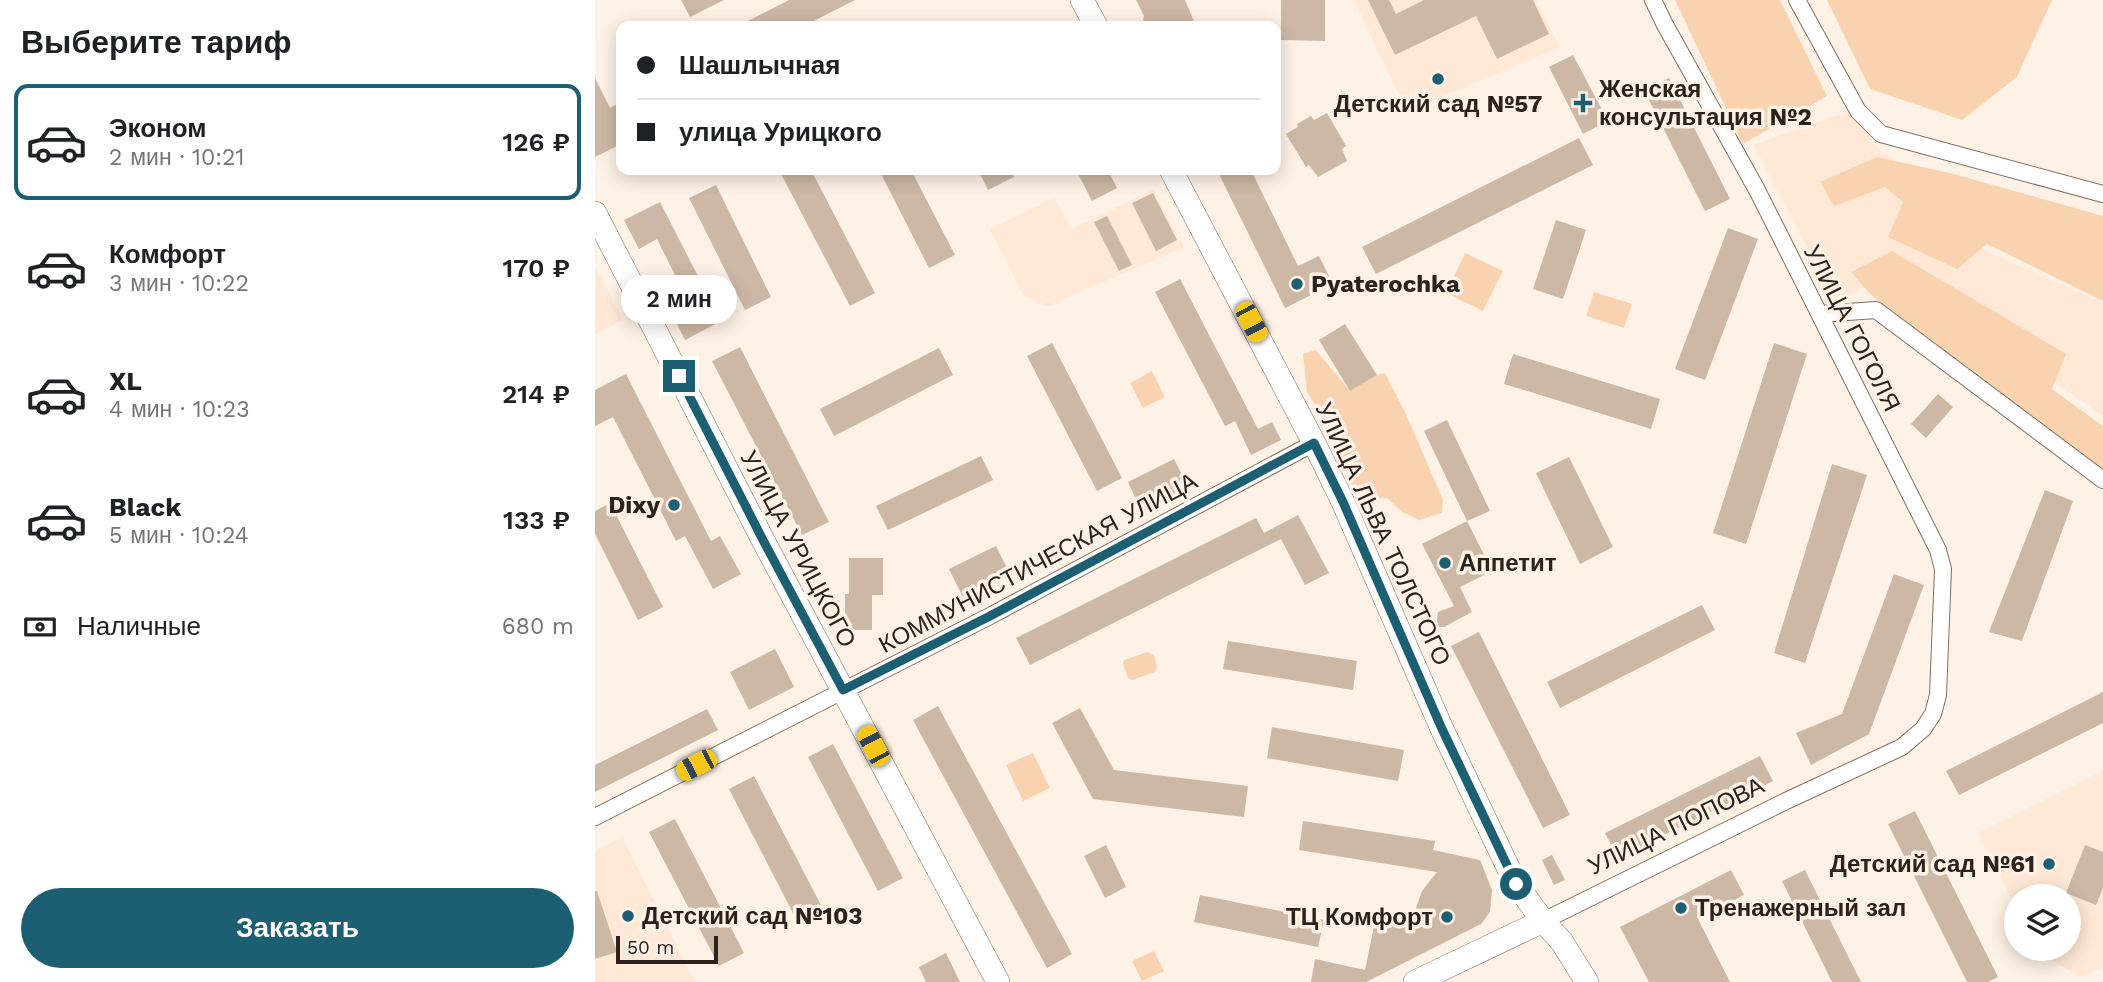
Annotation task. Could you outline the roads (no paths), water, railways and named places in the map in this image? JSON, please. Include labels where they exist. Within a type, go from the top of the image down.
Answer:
[{"type":"street","points":[[1082,0],[1093,21]]},
{"type":"street","name":"УЛИЦА ГОГОЛЯ","points":[[1653,0],[1757,190],[1938,550],[1943,569],[1938,695]]},
{"type":"street","points":[[1797,0],[1858,111],[1881,134],[2103,194]]},
{"type":"street","name":"УЛИЦА ЛЬВА ТОЛСТОГО","points":[[1174,175],[1343,502],[1442,729],[1521,894],[1562,942],[1587,982]]},
{"type":"street","name":"УЛИЦА УРИЦКОГО","points":[[595,213],[764,542],[998,982]]},
{"type":"street","points":[[1820,314],[1875,310],[2103,480]]},
{"type":"street","name":"КОММУНИСТИЧЕСКАЯ УЛИЦА","points":[[595,817],[990,616],[1314,443]]},
{"type":"street","name":"УЛИЦА ПОПОВА","points":[[1415,982],[1902,747],[1923,729],[1933,714],[1938,695]]},
{"type":"place","name":"Детский сад №57","points":[[1438,79]]},
{"type":"place","name":"Женская консультация №2","points":[[1583,103]]},
{"type":"place","name":"Pyaterochka","points":[[1297,284]]},
{"type":"place","name":"Dixy","points":[[674,505]]},
{"type":"place","name":"Аппетит","points":[[1445,563]]},
{"type":"place","name":"Детский сад №61","points":[[2049,864]]},
{"type":"place","name":"Тренажерный зал","points":[[1681,908]]},
{"type":"place","name":"Детский сад №103","points":[[628,916]]},
{"type":"place","name":"ТЦ Комфорт","points":[[1447,917]]}]
